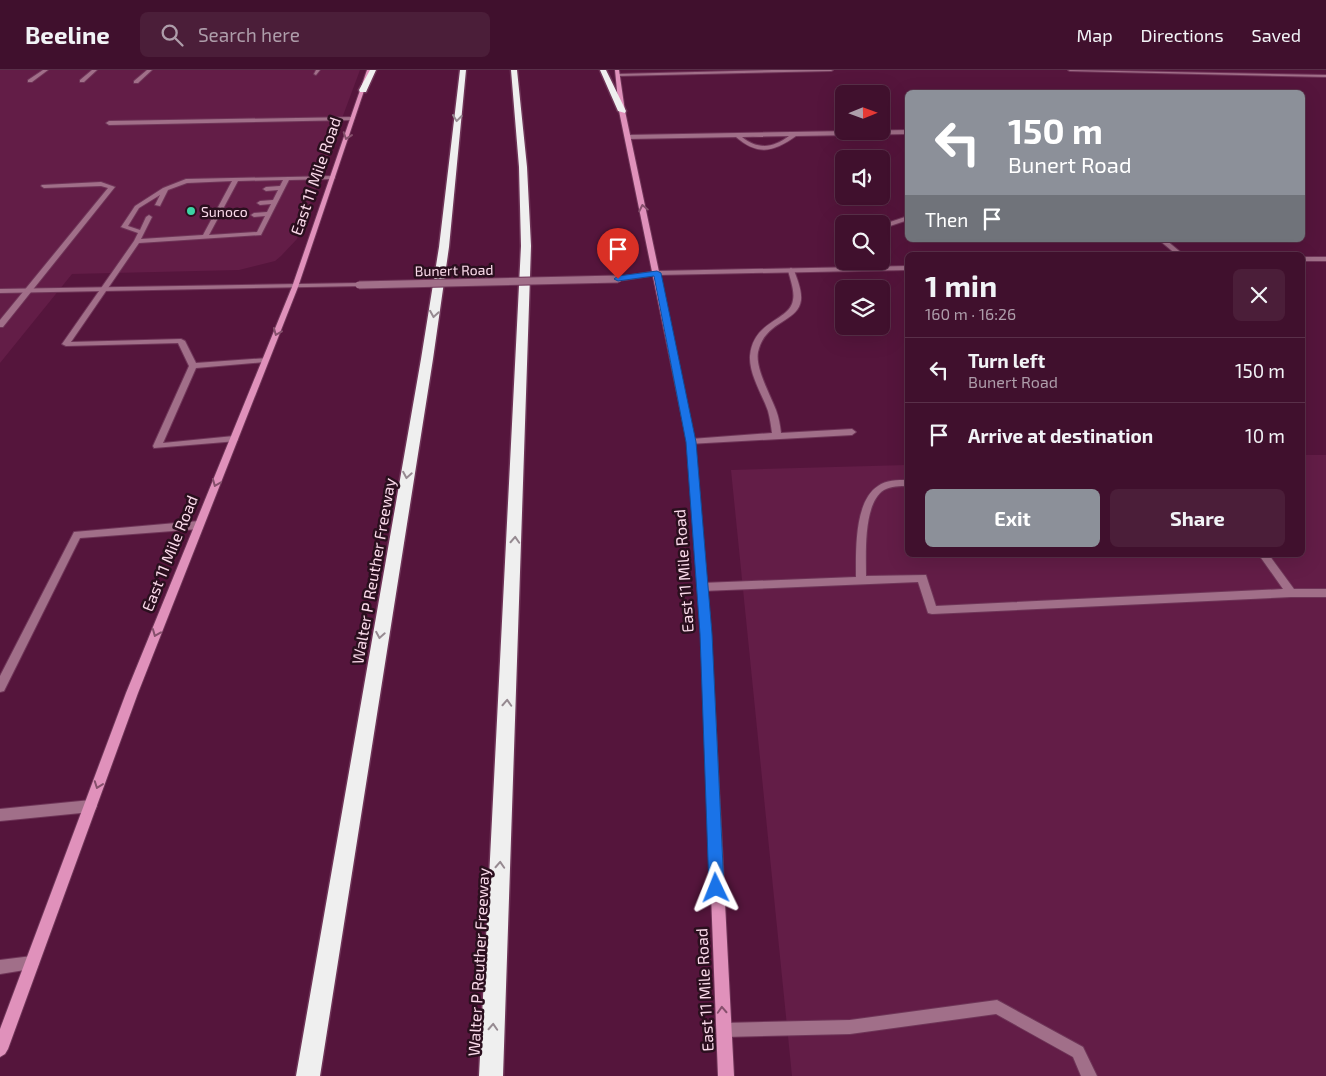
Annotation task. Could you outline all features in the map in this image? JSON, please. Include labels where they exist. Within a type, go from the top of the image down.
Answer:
[{"type":"highway","points":[[363,90],[373,70]]},
{"type":"highway","name":"Walter P Reuther Freeway","points":[[308,1076],[427,359],[444,247],[463,70]]},
{"type":"highway","name":"Walter P Reuther Freeway","points":[[491,1076],[526,246],[523,167],[514,70]]},
{"type":"highway","points":[[603,70],[622,111]]},
{"type":"main road","name":"East 11 Mile Road","points":[[0,1049],[132,693],[295,286],[369,70]]},
{"type":"main road","name":"East 11 Mile Road","points":[[618,72],[622,111],[691,442],[702,587],[726,1076]]},
{"type":"street","points":[[30,81],[46,70]]},
{"type":"street","points":[[82,81],[95,70]]},
{"type":"street","points":[[136,82],[150,70]]},
{"type":"street","points":[[618,72],[831,70]]},
{"type":"street","points":[[1070,70],[1326,76]]},
{"type":"street","points":[[109,123],[353,118]]},
{"type":"street","points":[[628,137],[905,132]]},
{"type":"street","points":[[737,135],[746,144],[764,149],[779,146],[795,134]]},
{"type":"street","points":[[141,232],[124,227],[137,207],[166,189],[186,181],[333,177]]},
{"type":"street","points":[[137,242],[259,234],[287,178]]},
{"type":"street","points":[[206,237],[219,218],[233,191],[236,179]]},
{"type":"street","points":[[0,325],[112,187],[101,184],[44,186]]},
{"type":"street","points":[[266,190],[281,188]]},
{"type":"street","points":[[158,205],[166,189]]},
{"type":"street","points":[[260,203],[275,202]]},
{"type":"street","points":[[254,215],[269,214]]},
{"type":"street","points":[[149,217],[137,242],[66,344],[181,341],[193,366],[157,446],[234,438]]},
{"type":"street","points":[[890,224],[905,219]]},
{"type":"street","points":[[1165,242],[1177,252]]},
{"type":"street","points":[[1305,259],[1326,259]]},
{"type":"street","name":"Bunert Road","points":[[0,291],[618,279],[657,273],[791,270],[835,267]]},
{"type":"street","name":"Bunert Road","points":[[890,267],[905,268]]},
{"type":"street","points":[[777,436],[774,417],[753,356],[759,334],[770,324],[784,318],[793,311],[797,300],[791,270]]},
{"type":"street","points":[[193,366],[265,360]]},
{"type":"street","points":[[691,442],[852,432]]},
{"type":"street","points":[[861,581],[863,526],[874,494],[886,485],[905,483]]},
{"type":"street","points":[[0,687],[77,535],[199,525]]},
{"type":"street","points":[[1265,557],[1291,593]]},
{"type":"street","points":[[702,587],[922,578],[932,610],[1291,593],[1326,593]]},
{"type":"street","points":[[0,815],[90,806]]},
{"type":"street","points":[[0,966],[32,962]]},
{"type":"street","points":[[724,1030],[850,1026],[997,1007],[1078,1052],[1090,1076]]},
{"type":"shaded area","points":[[0,70],[360,70],[297,239],[275,261],[239,270],[72,274],[0,363]]},
{"type":"shaded area","points":[[1305,455],[1326,455],[1326,1076],[792,1076],[731,470],[905,465],[905,557],[1305,557]]},
{"type":"place","name":"Sunoco","points":[[191,211]]},
{"type":"route","points":[[618,279],[657,273],[691,442],[706,634],[716,888]]}]
